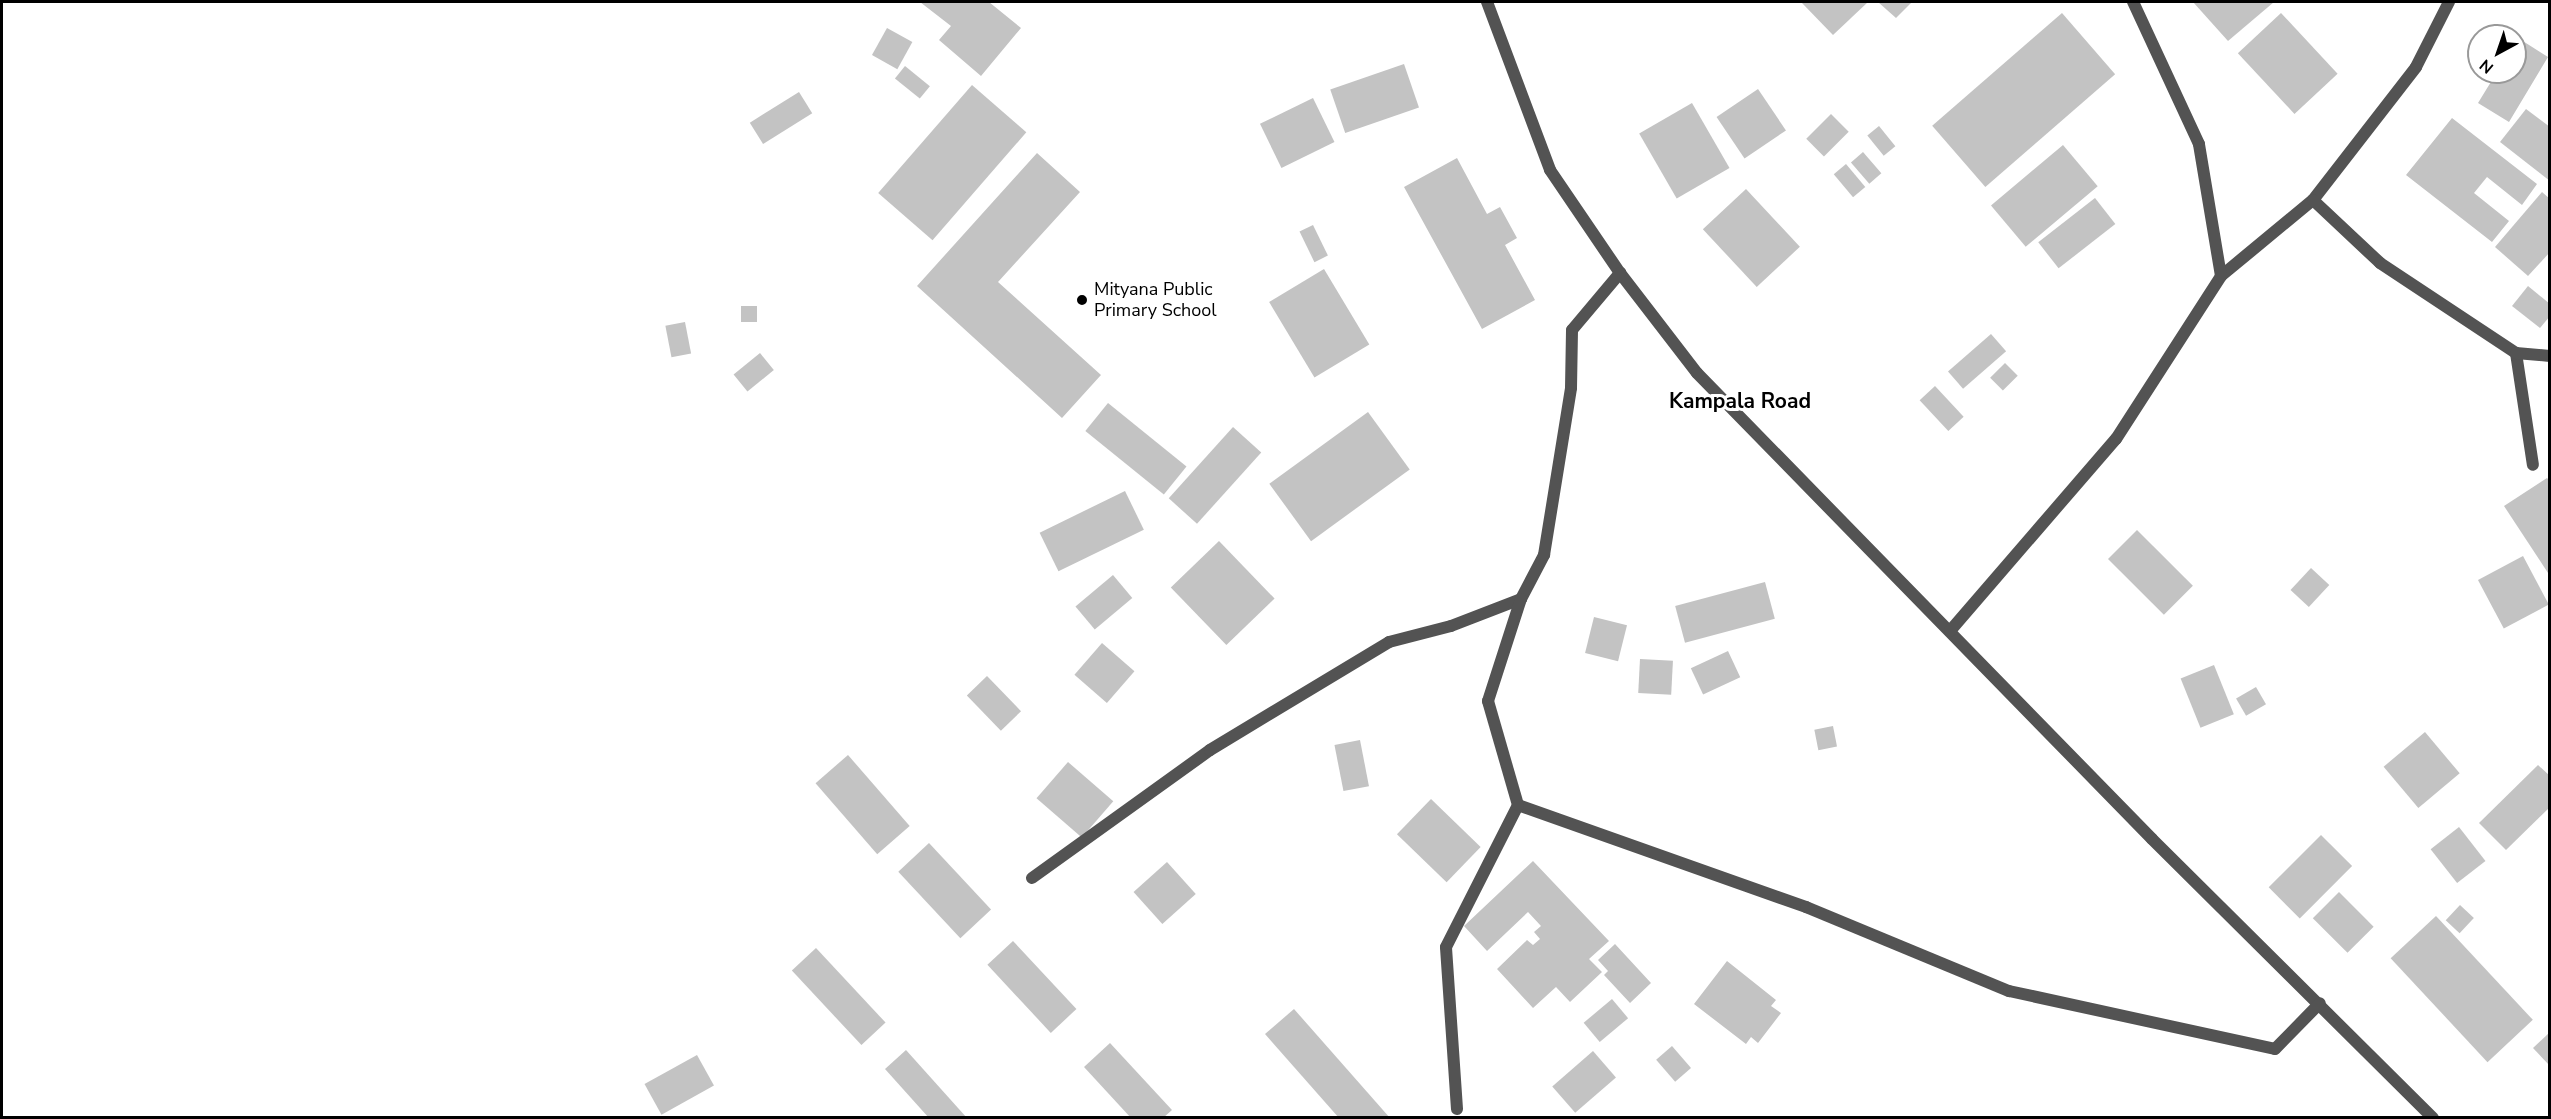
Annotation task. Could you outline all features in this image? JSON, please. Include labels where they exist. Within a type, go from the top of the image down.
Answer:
[{"type":"street","points":[[1487,2],[1550,170],[1620,273],[1697,373],[2152,839],[2320,1003],[2433,1118]]},
{"type":"street","points":[[2133,2],[2199,144],[2221,276]]},
{"type":"street","points":[[1950,631],[2116,439],[2221,276],[2313,200],[2416,68],[2450,2]]},
{"type":"street","points":[[2313,200],[2380,263],[2516,353],[2550,356]]},
{"type":"street","points":[[1457,1109],[1446,947],[1518,805],[1488,701],[1521,599],[1544,555],[1571,388],[1572,330],[1620,273]]},
{"type":"street","points":[[2516,353],[2533,465]]},
{"type":"street","points":[[1032,878],[1210,750],[1389,642],[1451,626],[1521,599]]},
{"type":"street","points":[[1518,805],[1806,906],[2009,991],[2275,1049],[2320,1003]]},
{"type":"building","points":[[920,2],[989,2],[1021,28],[981,76],[939,40],[951,26]]},
{"type":"building","points":[[1801,2],[1868,2],[1833,35]]},
{"type":"building","points":[[1878,2],[1912,2],[1896,18]]},
{"type":"building","points":[[2193,2],[2274,2],[2228,41]]},
{"type":"building","points":[[2062,13],[2115,74],[1985,187],[1932,126]]},
{"type":"building","points":[[2281,13],[2338,74],[2294,114],[2238,53]]},
{"type":"building","points":[[887,28],[912,42],[897,69],[872,55]]},
{"type":"building","points":[[2527,44],[2548,57],[2509,122],[2478,103],[2490,84],[2527,84]]},
{"type":"building","points":[[1404,64],[1419,107],[1345,133],[1330,89]]},
{"type":"building","points":[[905,66],[930,86],[920,99],[895,78]]},
{"type":"building","points":[[972,85],[1026,132],[933,240],[878,193]]},
{"type":"building","points":[[1758,89],[1786,130],[1745,158],[1717,117]]},
{"type":"building","points":[[799,92],[812,113],[763,144],[750,123]]},
{"type":"building","points":[[1313,98],[1334,142],[1281,168],[1260,124]]},
{"type":"building","points":[[1692,103],[1730,168],[1677,198],[1639,134]]},
{"type":"building","points":[[2526,109],[2550,127],[2550,181],[2500,142]]},
{"type":"building","points":[[1831,114],[1849,132],[1824,156],[1806,139]]},
{"type":"building","points":[[2452,118],[2537,184],[2522,205],[2487,177],[2474,193],[2509,221],[2492,242],[2406,175]]},
{"type":"building","points":[[1879,126],[1895,146],[1884,156],[1867,135]]},
{"type":"building","points":[[2063,145],[2098,186],[2026,247],[1991,205]]},
{"type":"building","points":[[1863,152],[1881,173],[1869,184],[1851,162]]},
{"type":"building","points":[[1037,153],[1080,192],[998,282],[1101,375],[1062,418],[917,286]]},
{"type":"building","points":[[1457,158],[1487,214],[1500,207],[1517,238],[1505,245],[1535,300],[1482,329],[1404,187]]},
{"type":"building","points":[[1846,164],[1865,187],[1853,197],[1834,174]]},
{"type":"building","points":[[1746,189],[1800,247],[1757,287],[1703,229]]},
{"type":"building","points":[[2542,192],[2550,199],[2550,252],[2528,276],[2495,247]]},
{"type":"building","points":[[2095,198],[2115,224],[2059,268],[2038,242]]},
{"type":"building","points":[[1313,225],[1328,256],[1314,262],[1300,232]]},
{"type":"building","points":[[1324,269],[1369,344],[1314,377],[1269,302]]},
{"type":"building","points":[[2528,286],[2550,304],[2550,316],[2540,328],[2512,306]]},
{"type":"building","points":[[741,306],[757,306],[757,322],[741,322]]},
{"type":"building","points":[[685,322],[691,353],[671,357],[665,326]]},
{"type":"building","points":[[1991,334],[2006,351],[1963,389],[1948,371]]},
{"type":"building","points":[[760,353],[774,370],[747,391],[734,374]]},
{"type":"building","points":[[2005,363],[2018,376],[2003,391],[1990,378]]},
{"type":"building","points":[[1935,386],[1964,417],[1948,431],[1920,400]]},
{"type":"building","points":[[1108,403],[1186,467],[1164,495],[1085,431]]},
{"type":"building","points":[[1368,412],[1410,469],[1311,541],[1269,484]]},
{"type":"building","points":[[1233,427],[1261,452],[1197,524],[1169,498]]},
{"type":"building","points":[[2547,478],[2550,481],[2550,576],[2504,506]]},
{"type":"building","points":[[1125,491],[1144,530],[1058,571],[1040,533]]},
{"type":"building","points":[[2137,530],[2193,586],[2164,615],[2108,559]]},
{"type":"building","points":[[1219,541],[1275,599],[1226,645],[1171,588]]},
{"type":"building","points":[[2523,556],[2549,605],[2504,629],[2478,580]]},
{"type":"building","points":[[2311,568],[2329,585],[2309,607],[2291,590]]},
{"type":"building","points":[[1113,575],[1132,598],[1095,629],[1075,606]]},
{"type":"building","points":[[1765,582],[1775,619],[1685,643],[1675,606]]},
{"type":"building","points":[[1594,617],[1627,625],[1618,661],[1585,653]]},
{"type":"building","points":[[1102,643],[1134,671],[1107,703],[1074,675]]},
{"type":"building","points":[[1728,651],[1740,677],[1703,695],[1691,668]]},
{"type":"building","points":[[1640,659],[1673,661],[1671,695],[1638,693]]},
{"type":"building","points":[[2214,665],[2234,714],[2200,728],[2181,678]]},
{"type":"building","points":[[987,676],[1021,711],[1001,731],[967,695]]},
{"type":"building","points":[[2256,687],[2266,704],[2246,716],[2236,699]]},
{"type":"building","points":[[1833,726],[1837,747],[1818,750],[1814,730]]},
{"type":"building","points":[[2425,732],[2460,773],[2418,808],[2384,767]]},
{"type":"building","points":[[1360,740],[1369,786],[1343,791],[1334,745]]},
{"type":"building","points":[[848,755],[910,826],[877,854],[816,783]]},
{"type":"building","points":[[1068,762],[1113,801],[1082,838],[1037,798]]},
{"type":"building","points":[[2538,765],[2550,776],[2550,807],[2506,850],[2479,823]]},
{"type":"building","points":[[1431,799],[1481,847],[1447,882],[1397,834]]},
{"type":"building","points":[[2459,827],[2485,861],[2457,883],[2431,849]]},
{"type":"building","points":[[2321,835],[2352,866],[2300,918],[2269,887]]},
{"type":"building","points":[[929,843],[991,910],[960,938],[898,872]]},
{"type":"building","points":[[1533,861],[1609,941],[1589,959],[1602,972],[1570,1002],[1556,987],[1533,1008],[1497,969],[1527,940],[1533,945],[1540,939],[1534,932],[1541,926],[1528,912],[1487,951],[1464,926]]},
{"type":"building","points":[[1167,862],[1196,894],[1162,924],[1134,892]]},
{"type":"building","points":[[2339,892],[2374,927],[2347,953],[2313,918]]},
{"type":"building","points":[[2460,905],[2474,918],[2460,933],[2446,920]]},
{"type":"building","points":[[2436,916],[2533,1020],[2487,1062],[2391,958]]},
{"type":"building","points":[[1013,941],[1076,1009],[1051,1033],[987,965]]},
{"type":"building","points":[[1615,944],[1651,983],[1630,1003],[1604,975],[1608,971],[1598,960]]},
{"type":"building","points":[[816,948],[886,1023],[861,1045],[792,971]]},
{"type":"building","points":[[1727,961],[1776,1000],[1771,1006],[1781,1013],[1758,1043],[1751,1037],[1746,1044],[1694,1004]]},
{"type":"building","points":[[1612,999],[1628,1018],[1600,1042],[1584,1023]]},
{"type":"building","points":[[1294,1009],[1390,1118],[1339,1118],[1265,1034]]},
{"type":"building","points":[[2550,1032],[2550,1066],[2533,1048]]},
{"type":"building","points":[[1110,1043],[1172,1110],[1163,1118],[1131,1118],[1084,1067]]},
{"type":"building","points":[[1672,1046],[1691,1068],[1675,1082],[1656,1060]]},
{"type":"building","points":[[906,1050],[967,1118],[929,1118],[885,1069]]},
{"type":"building","points":[[1593,1051],[1616,1077],[1575,1113],[1552,1086]]},
{"type":"building","points":[[697,1055],[714,1086],[661,1115],[645,1084]]},
{"type":"place","name":"Mityana Public Primary School","points":[[1082,300]]},
{"type":"district","name":"Kampala Road","points":[[1740,401]]}]
